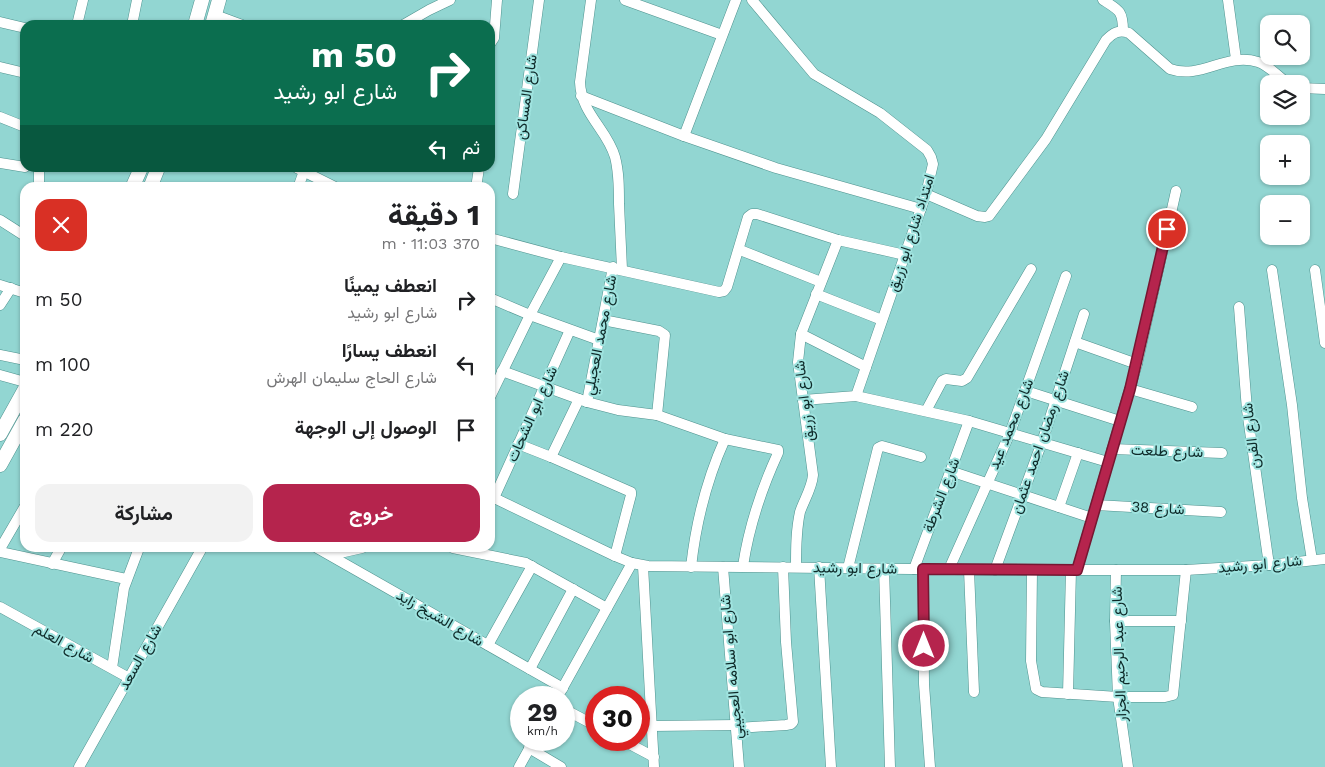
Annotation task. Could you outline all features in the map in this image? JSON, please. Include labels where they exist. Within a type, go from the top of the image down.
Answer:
[{"type":"street","points":[[78,20],[83,0]]},
{"type":"street","points":[[133,20],[137,0]]},
{"type":"street","points":[[196,20],[202,0]]},
{"type":"street","points":[[214,20],[219,0]]},
{"type":"street","points":[[412,20],[450,0]]},
{"type":"street","points":[[495,25],[497,0]]},
{"type":"street","name":"شارع المساكن","points":[[513,194],[539,0]]},
{"type":"street","points":[[591,0],[580,82],[581,96],[684,136],[776,168],[921,209]]},
{"type":"street","points":[[625,0],[722,35]]},
{"type":"street","points":[[684,136],[736,0]]},
{"type":"street","name":"امتداد شارع ابو زريق","points":[[752,0],[814,74],[880,113],[927,150],[932,157],[933,164],[926,194],[856,396]]},
{"type":"street","points":[[1103,0],[1118,9],[1122,14],[1123,31]]},
{"type":"street","points":[[1228,0],[1236,59]]},
{"type":"street","points":[[0,22],[20,27]]},
{"type":"street","points":[[926,194],[977,216],[989,216],[1046,139],[1106,40],[1112,34],[1123,31],[1129,33],[1170,69],[1178,72],[1185,73],[1236,59],[1247,59],[1267,65],[1276,75]]},
{"type":"street","points":[[0,67],[20,72]]},
{"type":"street","points":[[1310,88],[1325,89]]},
{"type":"street","name":"شارع محمد العجيلي","points":[[551,457],[583,401],[617,268],[618,178],[615,157],[611,145],[588,112],[581,96]]},
{"type":"street","points":[[0,117],[20,125]]},
{"type":"street","points":[[0,163],[20,165]]},
{"type":"street","points":[[306,172],[325,182]]},
{"type":"street","points":[[1068,694],[1074,570],[1096,505],[1137,364],[1176,191]]},
{"type":"street","points":[[495,239],[561,257],[719,292],[724,291],[726,288],[740,250],[748,217],[752,214],[838,240],[905,255]]},
{"type":"street","points":[[0,220],[20,233]]},
{"type":"street","name":"شارع ابو زريق","points":[[796,567],[798,526],[803,504],[813,479],[798,362],[801,334],[838,240]]},
{"type":"street","points":[[740,250],[822,282]]},
{"type":"street","points":[[495,386],[561,257]]},
{"type":"street","points":[[926,411],[942,381],[946,379],[962,381],[966,378],[1031,269]]},
{"type":"street","points":[[1272,270],[1292,404],[1302,498],[1312,560]]},
{"type":"street","points":[[1315,270],[1325,343]]},
{"type":"street","name":"شارع محمد عيد","points":[[949,569],[1010,433],[1066,276]]},
{"type":"street","points":[[0,285],[20,291]]},
{"type":"street","points":[[0,304],[11,288]]},
{"type":"street","points":[[816,294],[882,320]]},
{"type":"street","points":[[495,300],[599,340]]},
{"type":"street","name":"شارع الفرن","points":[[1239,307],[1248,419],[1269,565]]},
{"type":"street","name":"شارع رمضان احمد عثمان","points":[[994,570],[1042,442],[1084,314]]},
{"type":"street","points":[[603,320],[659,331],[665,335],[657,414]]},
{"type":"street","name":"شارع ابو الشحات","points":[[495,491],[570,330]]},
{"type":"street","points":[[801,334],[866,367]]},
{"type":"street","points":[[1075,342],[1137,364]]},
{"type":"street","points":[[0,355],[20,359]]},
{"type":"street","points":[[502,371],[583,401],[618,410],[657,414],[725,439],[776,449],[778,453],[754,512],[746,543],[743,566]]},
{"type":"street","points":[[0,375],[20,381]]},
{"type":"street","points":[[1130,389],[1192,407]]},
{"type":"street","points":[[1026,390],[1120,421]]},
{"type":"street","points":[[803,400],[856,396],[969,421],[1108,462]]},
{"type":"street","points":[[0,434],[20,398]]},
{"type":"street","name":"شارع الشرطة","points":[[918,569],[950,471],[969,421]]},
{"type":"street","points":[[0,465],[20,429]]},
{"type":"street","points":[[691,567],[703,497],[714,463],[725,439]]},
{"type":"street","points":[[518,444],[630,491],[631,495],[615,556]]},
{"type":"street","points":[[848,568],[878,448],[882,446],[921,457]]},
{"type":"street","name":"شارع طلعت","points":[[1112,449],[1222,453]]},
{"type":"street","points":[[1058,507],[1078,453]]},
{"type":"street","points":[[950,471],[1092,518]]},
{"type":"street","name":"شارع ابو رشيد","points":[[495,498],[615,556],[643,566],[969,570],[1186,570],[1269,565],[1325,559]]},
{"type":"street","name":"شارع 38","points":[[1096,505],[1221,512]]},
{"type":"street","points":[[20,515],[0,551],[126,579]]},
{"type":"street","points":[[52,564],[59,552]]},
{"type":"street","name":"شارع السعد","points":[[112,668],[122,597],[126,579],[137,552]]},
{"type":"street","name":"شارع السعد","points":[[79,767],[200,552]]},
{"type":"street","name":"شارع الشيخ زايد","points":[[325,552],[560,686]]},
{"type":"street","points":[[331,555],[344,552]]},
{"type":"street","points":[[473,552],[519,561],[532,566],[607,608]]},
{"type":"street","points":[[564,686],[632,563]]},
{"type":"street","points":[[488,646],[532,566]]},
{"type":"street","points":[[643,566],[654,762]]},
{"type":"street","name":"شارع ابو سلامه العجيبي","points":[[722,567],[739,767]]},
{"type":"street","points":[[652,726],[737,727],[786,725],[793,722],[786,642],[783,567]]},
{"type":"street","points":[[819,567],[831,767]]},
{"type":"street","points":[[884,568],[890,767]]},
{"type":"street","points":[[918,569],[930,767]]},
{"type":"street","points":[[969,570],[974,692]]},
{"type":"street","points":[[1032,570],[1031,660],[1035,687],[1040,692],[1118,697],[1165,697],[1173,695],[1186,570]]},
{"type":"street","name":"شارع عبد الرحيم الجزار","points":[[1116,570],[1115,621],[1118,697],[1128,767]]},
{"type":"street","points":[[530,669],[573,589]]},
{"type":"street","name":"شارع العلم","points":[[0,607],[129,678]]},
{"type":"street","points":[[1115,621],[1181,621]]},
{"type":"street","points":[[519,767],[527,751]]},
{"type":"street","points":[[540,751],[561,767]]},
{"type":"street","points":[[638,751],[654,762]]},
{"type":"route","points":[[924,646],[923,569],[1077,570],[1137,364],[1167,229]]}]
